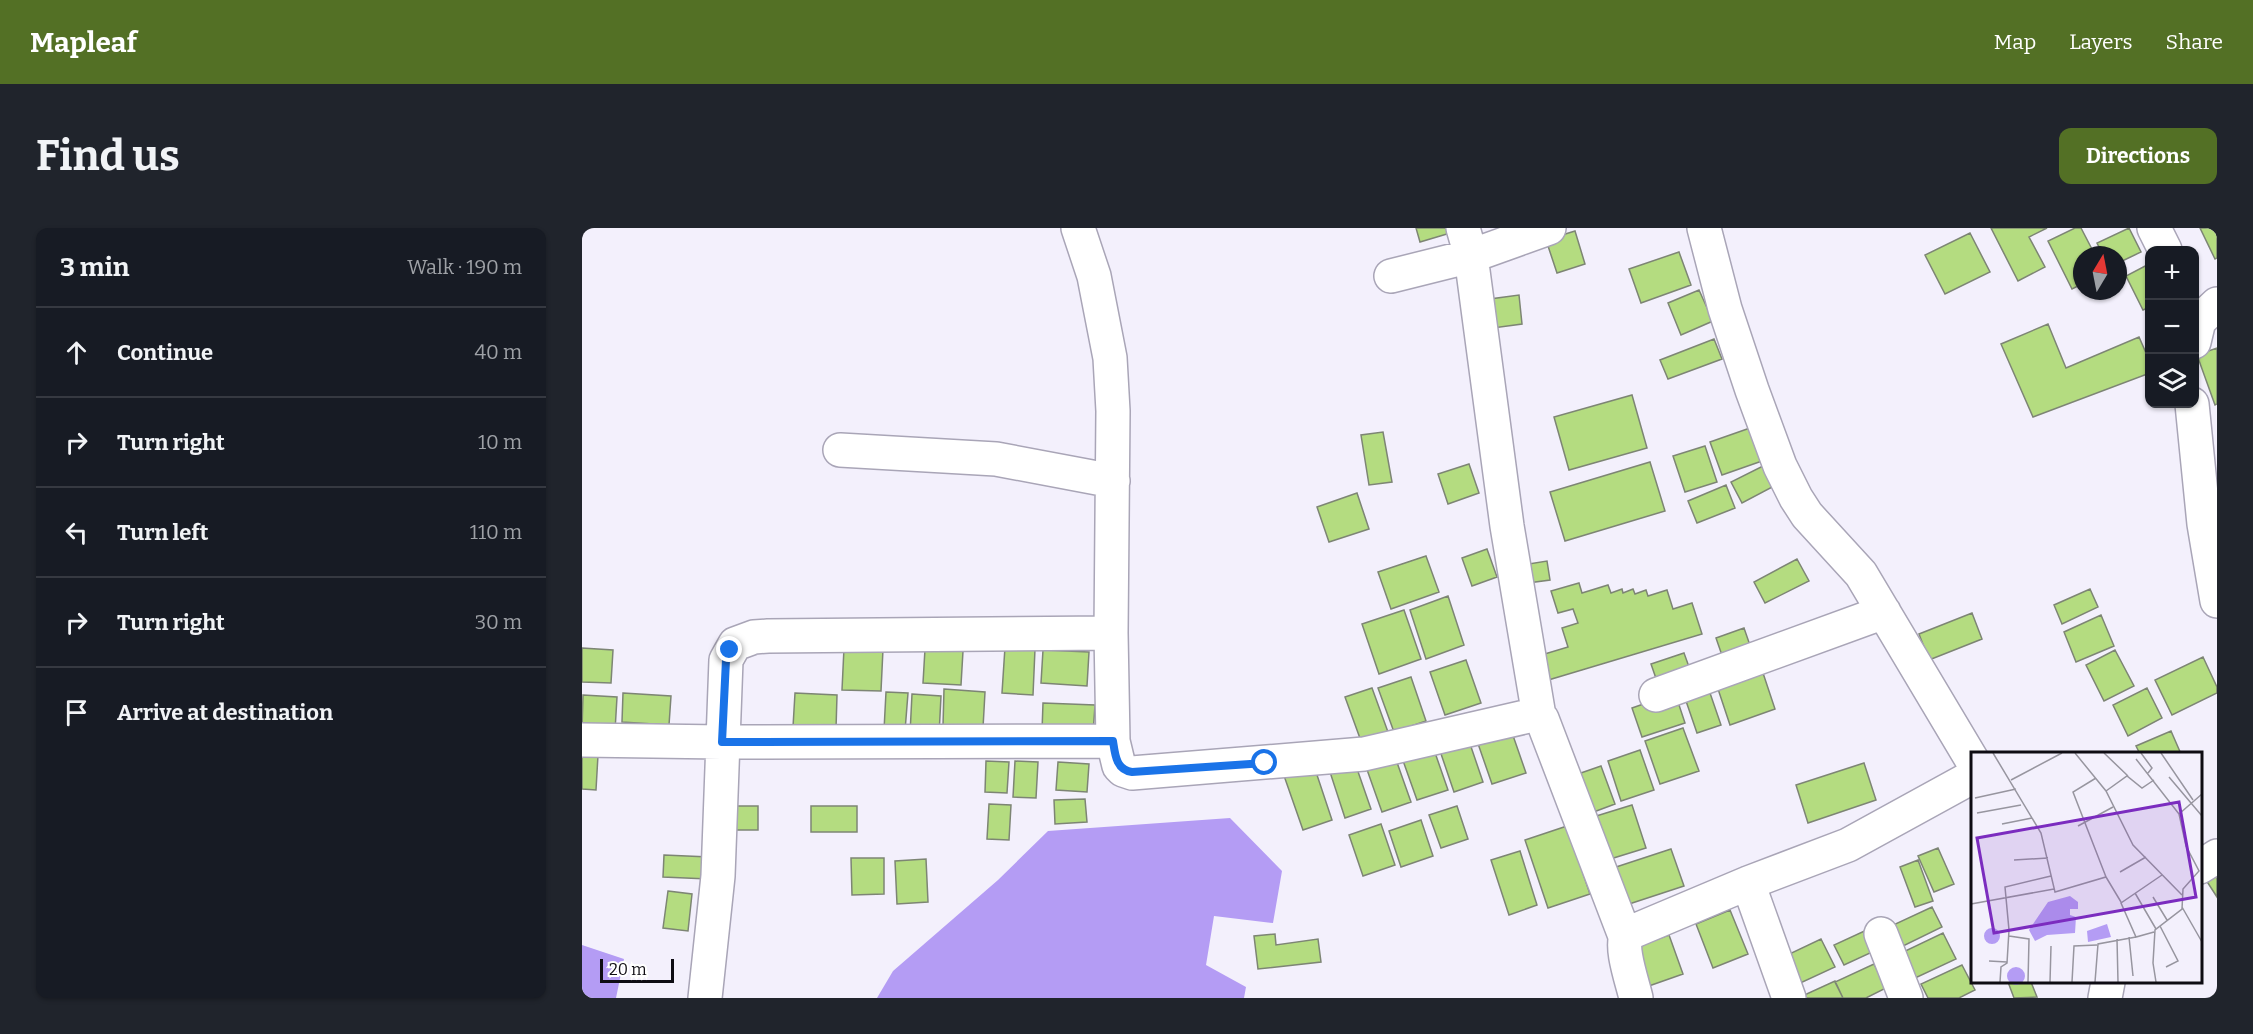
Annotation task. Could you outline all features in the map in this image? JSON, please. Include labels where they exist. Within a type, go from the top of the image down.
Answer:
[{"type":"street","points":[[1078,228],[1094,276],[1110,358],[1113,411],[1111,633],[1113,741],[1117,759],[1123,770],[1141,772],[1364,754],[1529,716],[1539,716]]},
{"type":"street","points":[[1391,276],[1467,242],[1549,228]]},
{"type":"street","points":[[1704,228],[1725,309],[1780,466],[1803,509],[1855,566],[1971,758]]},
{"type":"street","points":[[2154,228],[2163,246]]},
{"type":"street","points":[[1467,242],[1507,526],[1539,716],[1625,936],[1624,947],[1636,998]]},
{"type":"street","points":[[2192,408],[2204,524],[2217,602]]},
{"type":"street","points":[[840,450],[996,459],[1113,481]]},
{"type":"street","points":[[1656,695],[1884,612]]},
{"type":"street","points":[[705,998],[718,876],[726,660],[735,644],[743,640],[768,636],[1111,633]]},
{"type":"street","points":[[582,740],[1113,741]]},
{"type":"street","points":[[1625,936],[1748,883],[1848,845],[1971,778]]},
{"type":"street","points":[[2202,866],[2217,856]]},
{"type":"street","points":[[1748,883],[1789,998]]},
{"type":"street","points":[[1881,934],[1906,998]]},
{"type":"street","points":[[2105,998],[2108,983]]},
{"type":"shaded area","points":[[1230,818],[1282,871],[1273,923],[1214,916],[1206,965],[1246,987],[1244,998],[877,998],[893,971],[998,880],[1048,831]]},
{"type":"shaded area","points":[[582,945],[624,959],[616,998],[582,998]]},
{"type":"building","points":[[1416,228],[1456,228],[1457,231],[1420,242]]},
{"type":"building","points":[[1991,228],[2047,228],[2029,237],[2045,267],[2018,281]]},
{"type":"building","points":[[2075,228],[2081,228],[2090,246],[2073,246],[2073,288],[2072,289],[2048,241]]},
{"type":"building","points":[[2129,228],[2141,252],[2127,259],[2127,246],[2098,246],[2097,243]]},
{"type":"building","points":[[2200,228],[2217,228],[2217,258],[2215,259]]},
{"type":"building","points":[[1575,231],[1585,264],[1557,273],[1546,240]]},
{"type":"building","points":[[1970,233],[1990,272],[1945,294],[1925,255]]},
{"type":"building","points":[[1679,252],[1691,285],[1641,303],[1629,269]]},
{"type":"building","points":[[2145,266],[2145,309],[2143,310],[2127,275]]},
{"type":"building","points":[[1699,290],[1713,321],[1681,335],[1668,303]]},
{"type":"building","points":[[1519,295],[1522,324],[1493,328],[1490,299]]},
{"type":"building","points":[[2048,324],[2066,368],[2139,337],[2145,351],[2145,375],[2033,417],[2001,344]]},
{"type":"building","points":[[1714,339],[1722,359],[1668,379],[1660,360]]},
{"type":"building","points":[[2217,348],[2217,404],[2215,405],[2199,361],[2199,354]]},
{"type":"building","points":[[1632,395],[1647,448],[1569,470],[1554,417]]},
{"type":"building","points":[[1750,428],[1762,461],[1722,475],[1710,442]]},
{"type":"building","points":[[1383,432],[1392,482],[1369,485],[1361,435]]},
{"type":"building","points":[[1705,446],[1717,482],[1685,492],[1673,456]]},
{"type":"building","points":[[1650,462],[1665,511],[1565,541],[1550,492]]},
{"type":"building","points":[[1469,464],[1479,493],[1448,504],[1438,474]]},
{"type":"building","points":[[1767,464],[1778,484],[1742,503],[1731,482]]},
{"type":"building","points":[[1726,485],[1735,508],[1697,523],[1688,501]]},
{"type":"building","points":[[1357,493],[1369,529],[1329,542],[1317,507]]},
{"type":"building","points":[[1487,549],[1497,577],[1472,586],[1462,558]]},
{"type":"building","points":[[1426,556],[1439,592],[1391,609],[1378,572]]},
{"type":"building","points":[[1797,559],[1809,581],[1765,603],[1754,582]]},
{"type":"building","points":[[1547,561],[1550,580],[1520,584],[1517,566]]},
{"type":"building","points":[[1579,583],[1582,593],[1608,585],[1611,593],[1622,589],[1623,593],[1633,589],[1635,594],[1646,590],[1648,596],[1667,590],[1673,609],[1692,603],[1702,634],[1545,681],[1538,656],[1568,647],[1562,628],[1578,623],[1573,609],[1558,613],[1551,591]]},
{"type":"building","points":[[2090,589],[2098,607],[2062,624],[2054,605]]},
{"type":"building","points":[[1448,596],[1464,645],[1426,659],[1410,610]]},
{"type":"building","points":[[1404,610],[1421,659],[1379,674],[1362,624]]},
{"type":"building","points":[[1972,613],[1982,639],[1929,660],[1919,634]]},
{"type":"building","points":[[2101,615],[2114,646],[2076,662],[2064,632]]},
{"type":"building","points":[[1744,628],[1753,654],[1725,664],[1716,638]]},
{"type":"building","points":[[1005,647],[1035,649],[1033,695],[1002,693]]},
{"type":"building","points":[[582,648],[613,650],[611,683],[582,682]]},
{"type":"building","points":[[844,648],[883,649],[881,691],[842,690]]},
{"type":"building","points":[[925,649],[963,651],[961,685],[923,683]]},
{"type":"building","points":[[1043,650],[1089,652],[1087,686],[1041,683]]},
{"type":"building","points":[[2115,650],[2134,686],[2104,701],[2086,665]]},
{"type":"building","points":[[1684,653],[1693,678],[1660,690],[1651,664]]},
{"type":"building","points":[[2203,657],[2217,687],[2217,693],[2172,715],[2155,680]]},
{"type":"building","points":[[1466,660],[1481,703],[1445,715],[1430,672]]},
{"type":"building","points":[[1762,670],[1775,709],[1730,725],[1717,686]]},
{"type":"building","points":[[1411,677],[1426,721],[1394,732],[1378,688]]},
{"type":"building","points":[[1372,688],[1388,732],[1361,741],[1345,697]]},
{"type":"building","points":[[2147,688],[2162,718],[2128,736],[2113,705]]},
{"type":"building","points":[[944,689],[985,692],[983,728],[943,726]]},
{"type":"building","points":[[886,692],[908,693],[905,731],[884,730]]},
{"type":"building","points":[[623,693],[671,696],[669,725],[622,722]]},
{"type":"building","points":[[795,693],[837,695],[836,729],[793,727]]},
{"type":"building","points":[[1675,693],[1685,723],[1642,737],[1632,708]]},
{"type":"building","points":[[1710,693],[1721,725],[1697,733],[1686,701]]},
{"type":"building","points":[[912,694],[941,696],[939,735],[910,734]]},
{"type":"building","points":[[583,695],[617,697],[615,731],[582,729]]},
{"type":"building","points":[[1043,703],[1095,705],[1093,734],[1042,731]]},
{"type":"building","points":[[1509,724],[1526,773],[1492,784],[1475,735]]},
{"type":"building","points":[[1683,728],[1699,771],[1660,784],[1645,741]]},
{"type":"building","points":[[2171,731],[2180,752],[2139,752],[2136,746]]},
{"type":"building","points":[[1467,735],[1483,782],[1454,792],[1438,745]]},
{"type":"building","points":[[1432,744],[1448,790],[1417,800],[1401,755]]},
{"type":"building","points":[[1640,750],[1654,790],[1621,801],[1608,761]]},
{"type":"building","points":[[582,754],[598,755],[596,790],[582,789]]},
{"type":"building","points":[[1394,754],[1411,802],[1382,812],[1365,764]]},
{"type":"building","points":[[1312,760],[1332,820],[1303,830],[1282,770]]},
{"type":"building","points":[[986,761],[1009,762],[1007,793],[985,792]]},
{"type":"building","points":[[1015,761],[1038,762],[1036,798],[1013,797]]},
{"type":"building","points":[[1058,762],[1089,764],[1087,792],[1056,790]]},
{"type":"building","points":[[1355,763],[1371,809],[1345,818],[1330,772]]},
{"type":"building","points":[[1864,763],[1876,800],[1808,823],[1796,785]]},
{"type":"building","points":[[1601,766],[1615,804],[1591,813],[1578,774]]},
{"type":"building","points":[[1085,799],[1087,822],[1055,824],[1054,800]]},
{"type":"building","points":[[989,804],[1011,805],[1009,840],[987,839]]},
{"type":"building","points":[[1632,805],[1646,848],[1607,860],[1593,817]]},
{"type":"building","points":[[725,806],[758,806],[758,830],[725,830]]},
{"type":"building","points":[[811,806],[857,806],[857,832],[811,832]]},
{"type":"building","points":[[1457,806],[1468,839],[1441,848],[1429,815]]},
{"type":"building","points":[[1421,820],[1433,856],[1401,867],[1389,831]]},
{"type":"building","points":[[1381,824],[1395,865],[1363,876],[1349,835]]},
{"type":"building","points":[[1567,826],[1590,894],[1548,908],[1525,840]]},
{"type":"building","points":[[1938,848],[1954,884],[1934,892],[1918,856]]},
{"type":"building","points":[[1671,849],[1684,886],[1623,906],[1610,869]]},
{"type":"building","points":[[1520,851],[1537,905],[1509,915],[1491,860]]},
{"type":"building","points":[[664,855],[709,857],[708,879],[663,877]]},
{"type":"building","points":[[851,858],[884,858],[884,894],[852,895]]},
{"type":"building","points":[[926,859],[928,902],[897,904],[895,861]]},
{"type":"building","points":[[1918,860],[1933,901],[1915,907],[1900,867]]},
{"type":"building","points":[[2217,868],[2217,897],[2204,877]]},
{"type":"building","points":[[668,891],[692,894],[688,931],[663,928]]},
{"type":"building","points":[[1932,907],[1942,927],[1901,947],[1891,926]]},
{"type":"building","points":[[1730,910],[1748,954],[1713,968],[1696,924]]},
{"type":"building","points":[[1871,928],[1881,948],[1844,965],[1834,945]]},
{"type":"building","points":[[1943,933],[1956,959],[1913,979],[1901,953]]},
{"type":"building","points":[[1275,934],[1276,945],[1318,939],[1321,962],[1258,969],[1254,936]]},
{"type":"building","points":[[1669,935],[1683,974],[1646,987],[1632,948]]},
{"type":"building","points":[[1821,939],[1835,967],[1796,985],[1783,957]]},
{"type":"building","points":[[1874,964],[1886,988],[1866,998],[1843,998],[1835,982]]},
{"type":"building","points":[[1962,965],[1975,990],[1959,998],[1928,998],[1921,984]]},
{"type":"building","points":[[1835,981],[1843,998],[1798,998]]},
{"type":"building","points":[[2008,983],[2031,983],[2037,997],[2014,998]]},
{"type":"route","points":[[730,650],[726,660],[722,742],[1113,741],[1119,766],[1126,772],[1265,763]]}]
